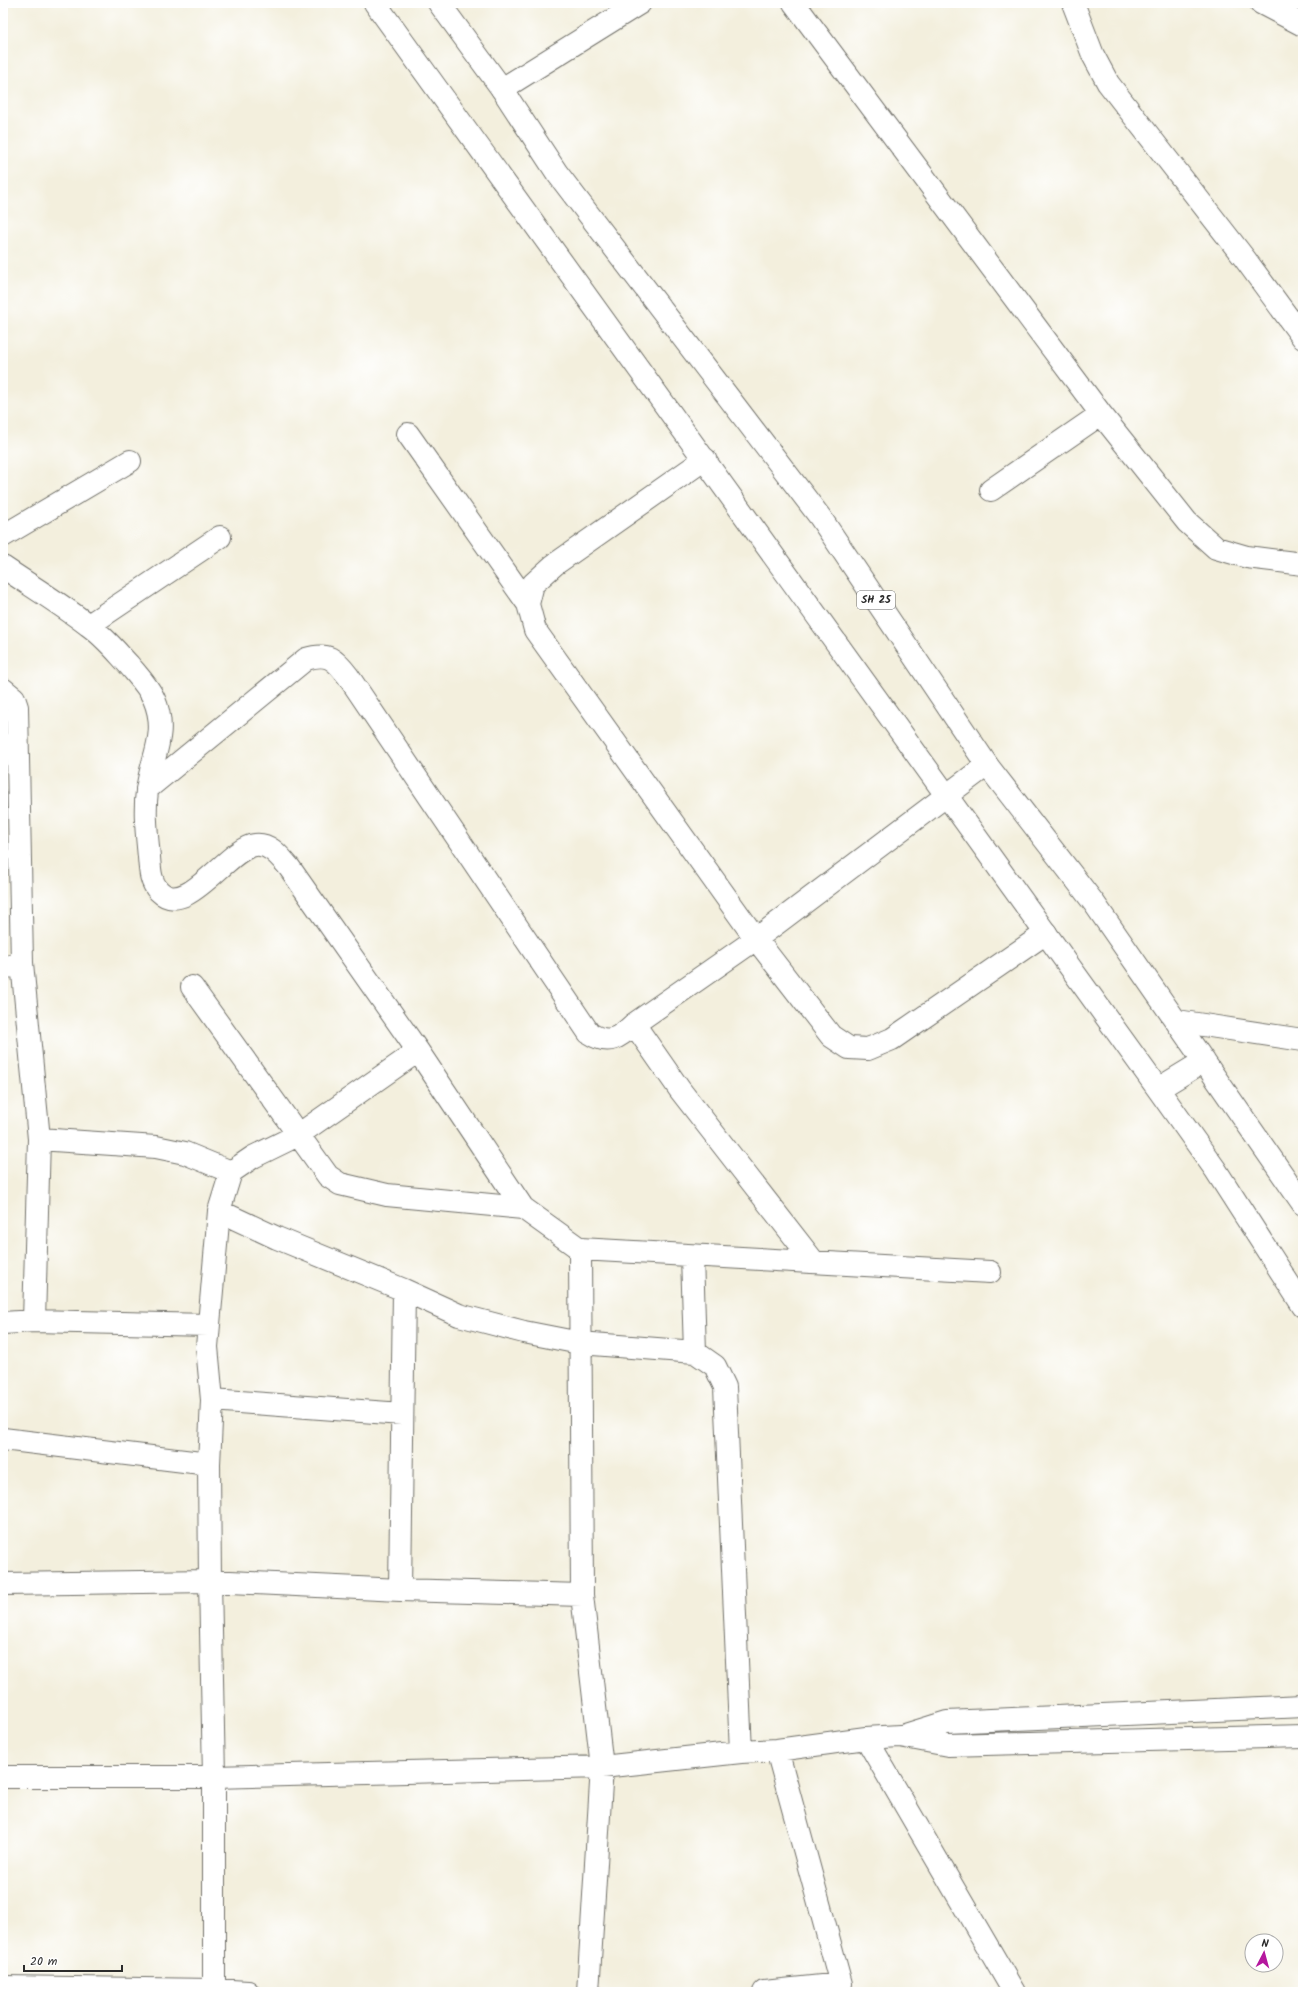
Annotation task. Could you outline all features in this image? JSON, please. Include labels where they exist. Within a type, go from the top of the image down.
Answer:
[{"type":"street","points":[[375,3],[705,459],[1215,1169],[1303,1306]]},
{"type":"street","name":"SH 25","points":[[439,3],[502,88],[557,173],[820,517],[987,765],[1094,903],[1303,1204]]},
{"type":"street","points":[[502,88],[640,3]]},
{"type":"street","points":[[794,3],[1101,414],[1187,522],[1216,548],[1247,557],[1303,564]]},
{"type":"street","points":[[1073,3],[1090,49],[1108,83],[1245,259],[1303,338]]},
{"type":"street","points":[[1261,3],[1303,25]]},
{"type":"street","points":[[991,490],[1101,414]]},
{"type":"street","points":[[408,434],[528,604],[535,630],[756,939],[831,1036],[849,1048],[868,1049],[892,1039],[1046,933]]},
{"type":"street","points":[[528,604],[533,584],[554,565],[705,459]]},
{"type":"street","points":[[3,536],[130,461]]},
{"type":"street","points":[[89,625],[220,537]]},
{"type":"street","points":[[3,567],[89,625],[111,645],[144,682],[154,699],[161,728],[147,789],[146,826],[152,882],[159,892],[169,897],[182,896],[195,889],[241,850],[255,845],[267,847],[278,854],[289,867],[418,1051],[523,1208],[580,1249],[990,1272]]},
{"type":"street","points":[[147,789],[306,659],[318,656],[328,656],[339,664],[348,676],[590,1033],[600,1040],[611,1040],[622,1035],[634,1024],[756,939],[987,765]]},
{"type":"street","points":[[3,689],[14,698],[17,707],[13,966],[39,1139],[34,1321]]},
{"type":"street","points":[[192,987],[328,1176],[340,1184],[387,1195],[523,1208]]},
{"type":"street","points":[[1177,1021],[1303,1040]]},
{"type":"street","points":[[634,1024],[680,1090],[814,1262]]},
{"type":"street","points":[[214,1991],[214,1777],[209,1464],[212,1400],[207,1347],[219,1211],[231,1172],[253,1157],[298,1134],[418,1051]]},
{"type":"street","points":[[1158,1089],[1204,1061]]},
{"type":"street","points":[[39,1139],[156,1147],[185,1153],[231,1172]]},
{"type":"street","points":[[219,1211],[277,1238],[404,1290],[459,1315],[524,1332],[580,1343],[695,1352],[715,1366],[725,1387],[741,1752]]},
{"type":"street","points":[[580,1249],[582,1595],[602,1767],[588,1992]]},
{"type":"street","points":[[692,1256],[695,1352]]},
{"type":"street","points":[[400,1590],[404,1290]]},
{"type":"street","points":[[3,1323],[34,1321],[208,1325]]},
{"type":"street","points":[[212,1400],[402,1414]]},
{"type":"street","points":[[3,1439],[209,1464]]},
{"type":"street","points":[[3,1584],[210,1581],[400,1590],[582,1595]]},
{"type":"street","points":[[3,1777],[214,1777],[602,1767],[741,1752],[777,1750],[866,1738],[900,1736],[946,1722],[1303,1706]]},
{"type":"street","points":[[900,1736],[948,1745],[1303,1736]]},
{"type":"street","points":[[866,1738],[1014,1992]]},
{"type":"street","points":[[764,1992],[842,1988],[777,1750]]},
{"type":"street","points":[[3,1987],[248,1992]]}]
